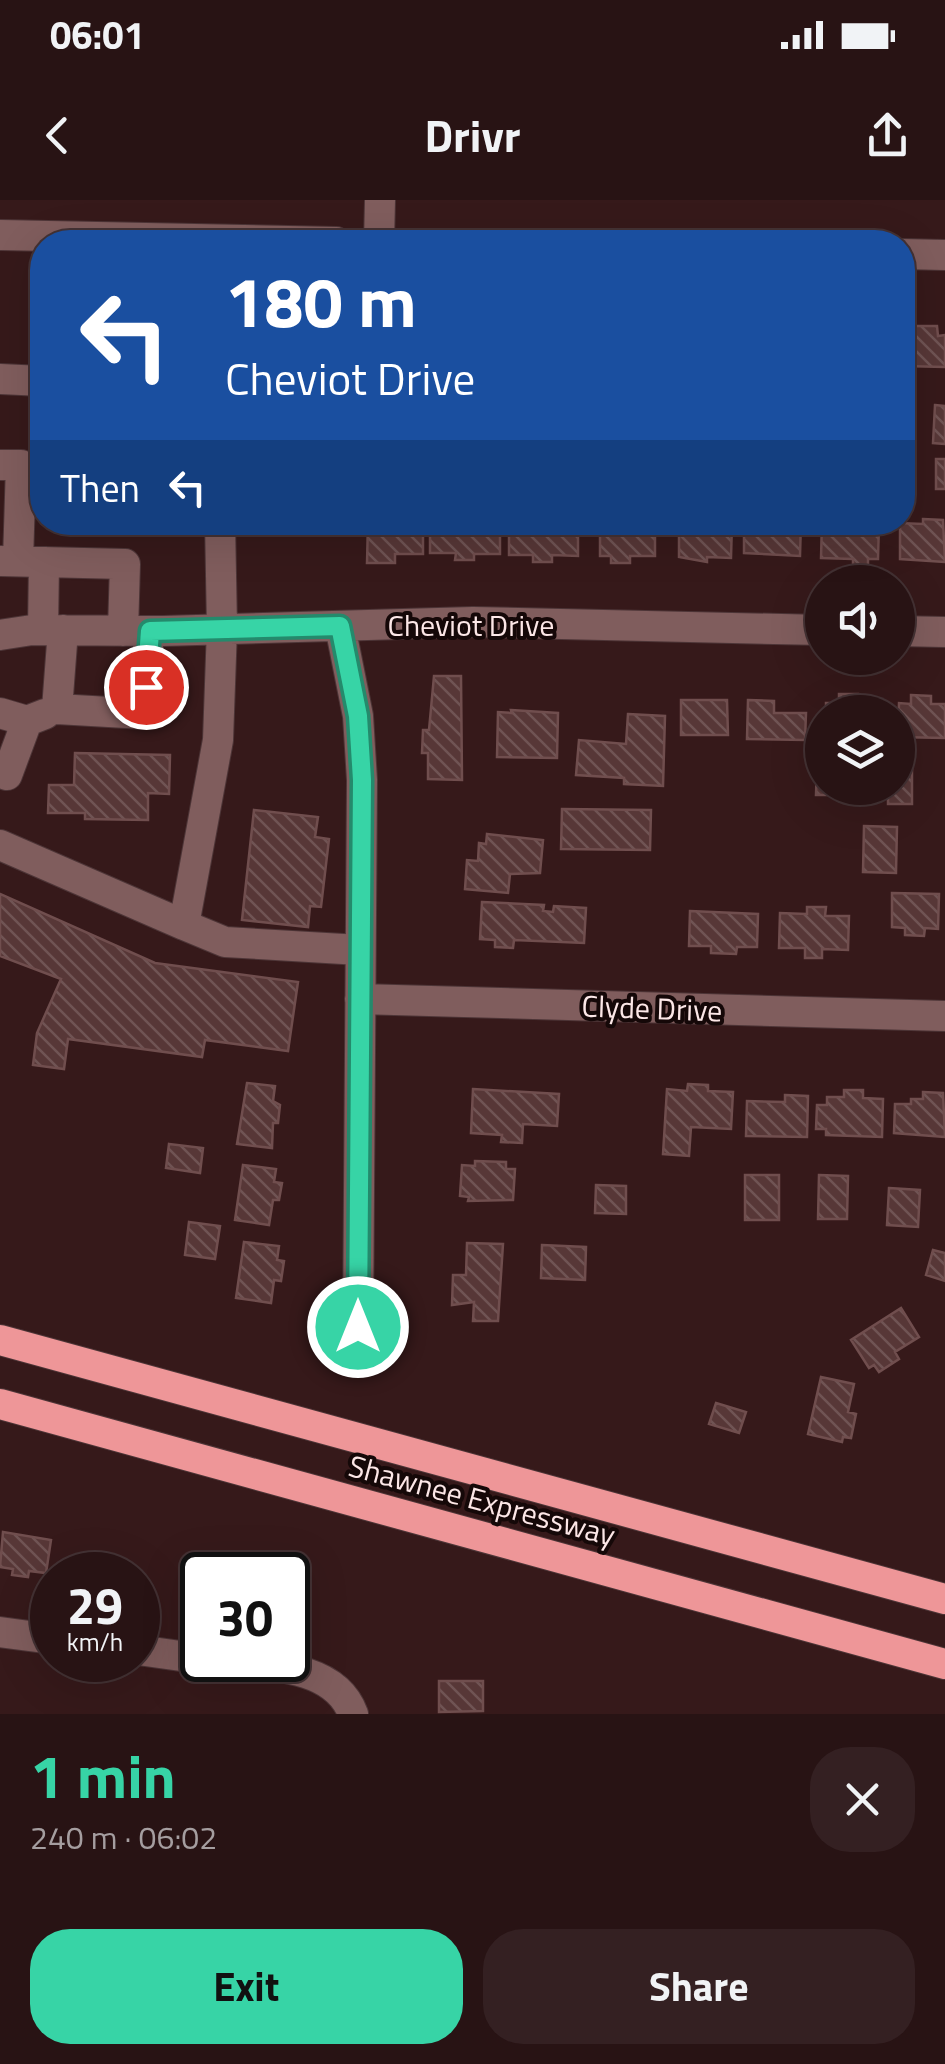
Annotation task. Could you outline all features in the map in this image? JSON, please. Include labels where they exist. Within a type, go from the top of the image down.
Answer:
[{"type":"highway","name":"Shawnee Expressway","points":[[0,1340],[945,1599]]},
{"type":"highway","name":"Shawnee Expressway","points":[[0,1404],[945,1664]]},
{"type":"street","points":[[379,230],[380,200]]},
{"type":"street","points":[[0,236],[30,237]]},
{"type":"street","points":[[915,254],[945,255]]},
{"type":"street","points":[[0,379],[30,380]]},
{"type":"street","points":[[0,465],[21,466],[21,561],[53,630],[57,709]]},
{"type":"street","points":[[184,925],[218,740],[220,535]]},
{"type":"street","points":[[0,773],[7,775],[14,717],[57,709],[144,714],[125,564],[21,561]]},
{"type":"street","name":"Cheviot Drive","points":[[0,635],[53,630],[473,622],[805,630]]},
{"type":"street","points":[[340,626],[358,716],[361,764],[358,1327]]},
{"type":"street","points":[[915,631],[945,632]]},
{"type":"street","points":[[0,846],[225,942],[360,950]]},
{"type":"street","name":"Clyde Drive","points":[[360,999],[945,1016]]},
{"type":"street","points":[[0,1632],[30,1635]]},
{"type":"street","points":[[310,1674],[346,1702]]},
{"type":"building","points":[[915,326],[937,326],[938,336],[945,335],[945,367],[915,366]]},
{"type":"building","points":[[935,405],[945,406],[945,444],[933,443]]},
{"type":"building","points":[[936,459],[945,459],[945,489],[936,489]]},
{"type":"building","points":[[923,519],[943,520],[945,562],[900,559],[900,535],[915,535],[915,524],[923,524]]},
{"type":"building","points":[[368,535],[423,535],[423,554],[395,554],[395,563],[367,563]]},
{"type":"building","points":[[430,535],[500,535],[500,554],[474,554],[474,560],[455,560],[456,553],[430,553]]},
{"type":"building","points":[[509,535],[578,535],[578,556],[552,555],[552,562],[533,562],[533,555],[509,555]]},
{"type":"building","points":[[600,535],[655,535],[655,556],[630,556],[630,563],[611,563],[611,556],[600,556]]},
{"type":"building","points":[[679,535],[732,535],[731,558],[707,557],[707,562],[679,557]]},
{"type":"building","points":[[744,535],[801,535],[800,556],[744,553]]},
{"type":"building","points":[[822,535],[879,535],[878,559],[868,559],[868,565],[853,565],[853,559],[821,558]]},
{"type":"building","points":[[434,676],[461,676],[462,780],[428,779],[428,753],[422,753],[423,730],[429,730]]},
{"type":"building","points":[[915,695],[931,696],[931,704],[945,704],[945,738],[915,737]]},
{"type":"building","points":[[681,700],[727,700],[728,735],[681,735]]},
{"type":"building","points":[[748,700],[774,701],[774,713],[805,713],[805,740],[747,739]]},
{"type":"building","points":[[511,710],[558,713],[557,758],[497,757],[498,712],[512,713]]},
{"type":"building","points":[[628,714],[665,716],[663,786],[624,784],[624,778],[576,775],[579,740],[626,744]]},
{"type":"building","points":[[75,753],[170,755],[169,794],[148,793],[148,820],[85,819],[85,813],[48,813],[49,785],[74,785]]},
{"type":"building","points":[[562,809],[651,810],[650,850],[561,849]]},
{"type":"building","points":[[254,810],[318,817],[315,837],[329,839],[321,907],[310,906],[308,927],[242,920]]},
{"type":"building","points":[[864,826],[897,827],[896,873],[863,872]]},
{"type":"building","points":[[487,834],[543,840],[540,873],[510,874],[508,893],[465,889],[467,860],[478,861],[479,843],[486,844]]},
{"type":"building","points":[[892,893],[939,894],[938,929],[925,928],[924,936],[905,935],[905,928],[892,927]]},
{"type":"building","points":[[0,894],[155,963],[298,982],[288,1051],[205,1040],[202,1057],[68,1039],[64,1069],[33,1065],[37,1033],[61,979],[0,956]]},
{"type":"building","points":[[482,902],[544,905],[543,911],[553,912],[554,906],[586,908],[584,943],[514,940],[513,948],[495,947],[495,940],[480,939]]},
{"type":"building","points":[[807,907],[826,907],[825,916],[849,916],[848,950],[822,949],[822,958],[805,958],[805,948],[779,948],[780,913],[807,914]]},
{"type":"building","points":[[690,911],[758,914],[757,947],[737,947],[736,954],[711,953],[711,946],[689,946]]},
{"type":"building","points":[[247,1083],[275,1086],[273,1101],[280,1105],[278,1123],[273,1123],[272,1148],[237,1144]]},
{"type":"building","points":[[688,1084],[708,1085],[708,1091],[733,1092],[731,1129],[691,1127],[689,1156],[663,1154],[667,1089],[687,1091]]},
{"type":"building","points":[[473,1089],[559,1094],[557,1126],[523,1124],[522,1143],[501,1142],[502,1135],[471,1133]]},
{"type":"building","points":[[844,1090],[863,1090],[863,1098],[883,1099],[882,1137],[826,1135],[826,1129],[816,1129],[817,1105],[827,1105],[827,1097],[844,1097]]},
{"type":"building","points":[[923,1092],[943,1093],[945,1137],[894,1133],[895,1104],[923,1099]]},
{"type":"building","points":[[785,1095],[808,1096],[807,1137],[746,1136],[747,1101],[785,1102]]},
{"type":"building","points":[[169,1144],[203,1148],[200,1173],[166,1168]]},
{"type":"building","points":[[475,1161],[506,1162],[506,1169],[515,1169],[513,1200],[468,1201],[469,1197],[460,1196],[462,1165],[475,1166]]},
{"type":"building","points":[[243,1165],[276,1169],[274,1182],[282,1183],[279,1200],[273,1200],[269,1225],[235,1220]]},
{"type":"building","points":[[745,1175],[779,1175],[779,1220],[745,1220]]},
{"type":"building","points":[[819,1175],[848,1176],[847,1219],[818,1219]]},
{"type":"building","points":[[596,1185],[626,1186],[626,1214],[595,1213]]},
{"type":"building","points":[[889,1188],[920,1190],[918,1227],[887,1225]]},
{"type":"building","points":[[189,1222],[220,1226],[215,1259],[185,1255]]},
{"type":"building","points":[[244,1242],[279,1246],[277,1260],[284,1261],[281,1281],[274,1280],[271,1303],[236,1298]]},
{"type":"building","points":[[467,1243],[503,1244],[498,1321],[473,1321],[474,1302],[452,1305],[453,1275],[466,1275]]},
{"type":"building","points":[[542,1245],[586,1247],[585,1280],[541,1278]]},
{"type":"building","points":[[933,1250],[945,1253],[945,1281],[926,1275]]},
{"type":"building","points":[[901,1308],[919,1337],[895,1352],[899,1359],[879,1372],[874,1365],[869,1368],[851,1340]]},
{"type":"building","points":[[821,1377],[854,1384],[848,1412],[856,1414],[851,1438],[843,1437],[842,1442],[808,1434]]},
{"type":"building","points":[[716,1403],[746,1412],[739,1433],[709,1424]]},
{"type":"building","points":[[3,1532],[51,1540],[49,1552],[30,1552],[28,1577],[12,1575],[13,1569],[0,1567]]},
{"type":"building","points":[[439,1681],[483,1681],[483,1711],[439,1712]]},
{"type":"route","points":[[146,687],[150,631],[340,626],[358,716],[362,780],[358,1327]]}]
